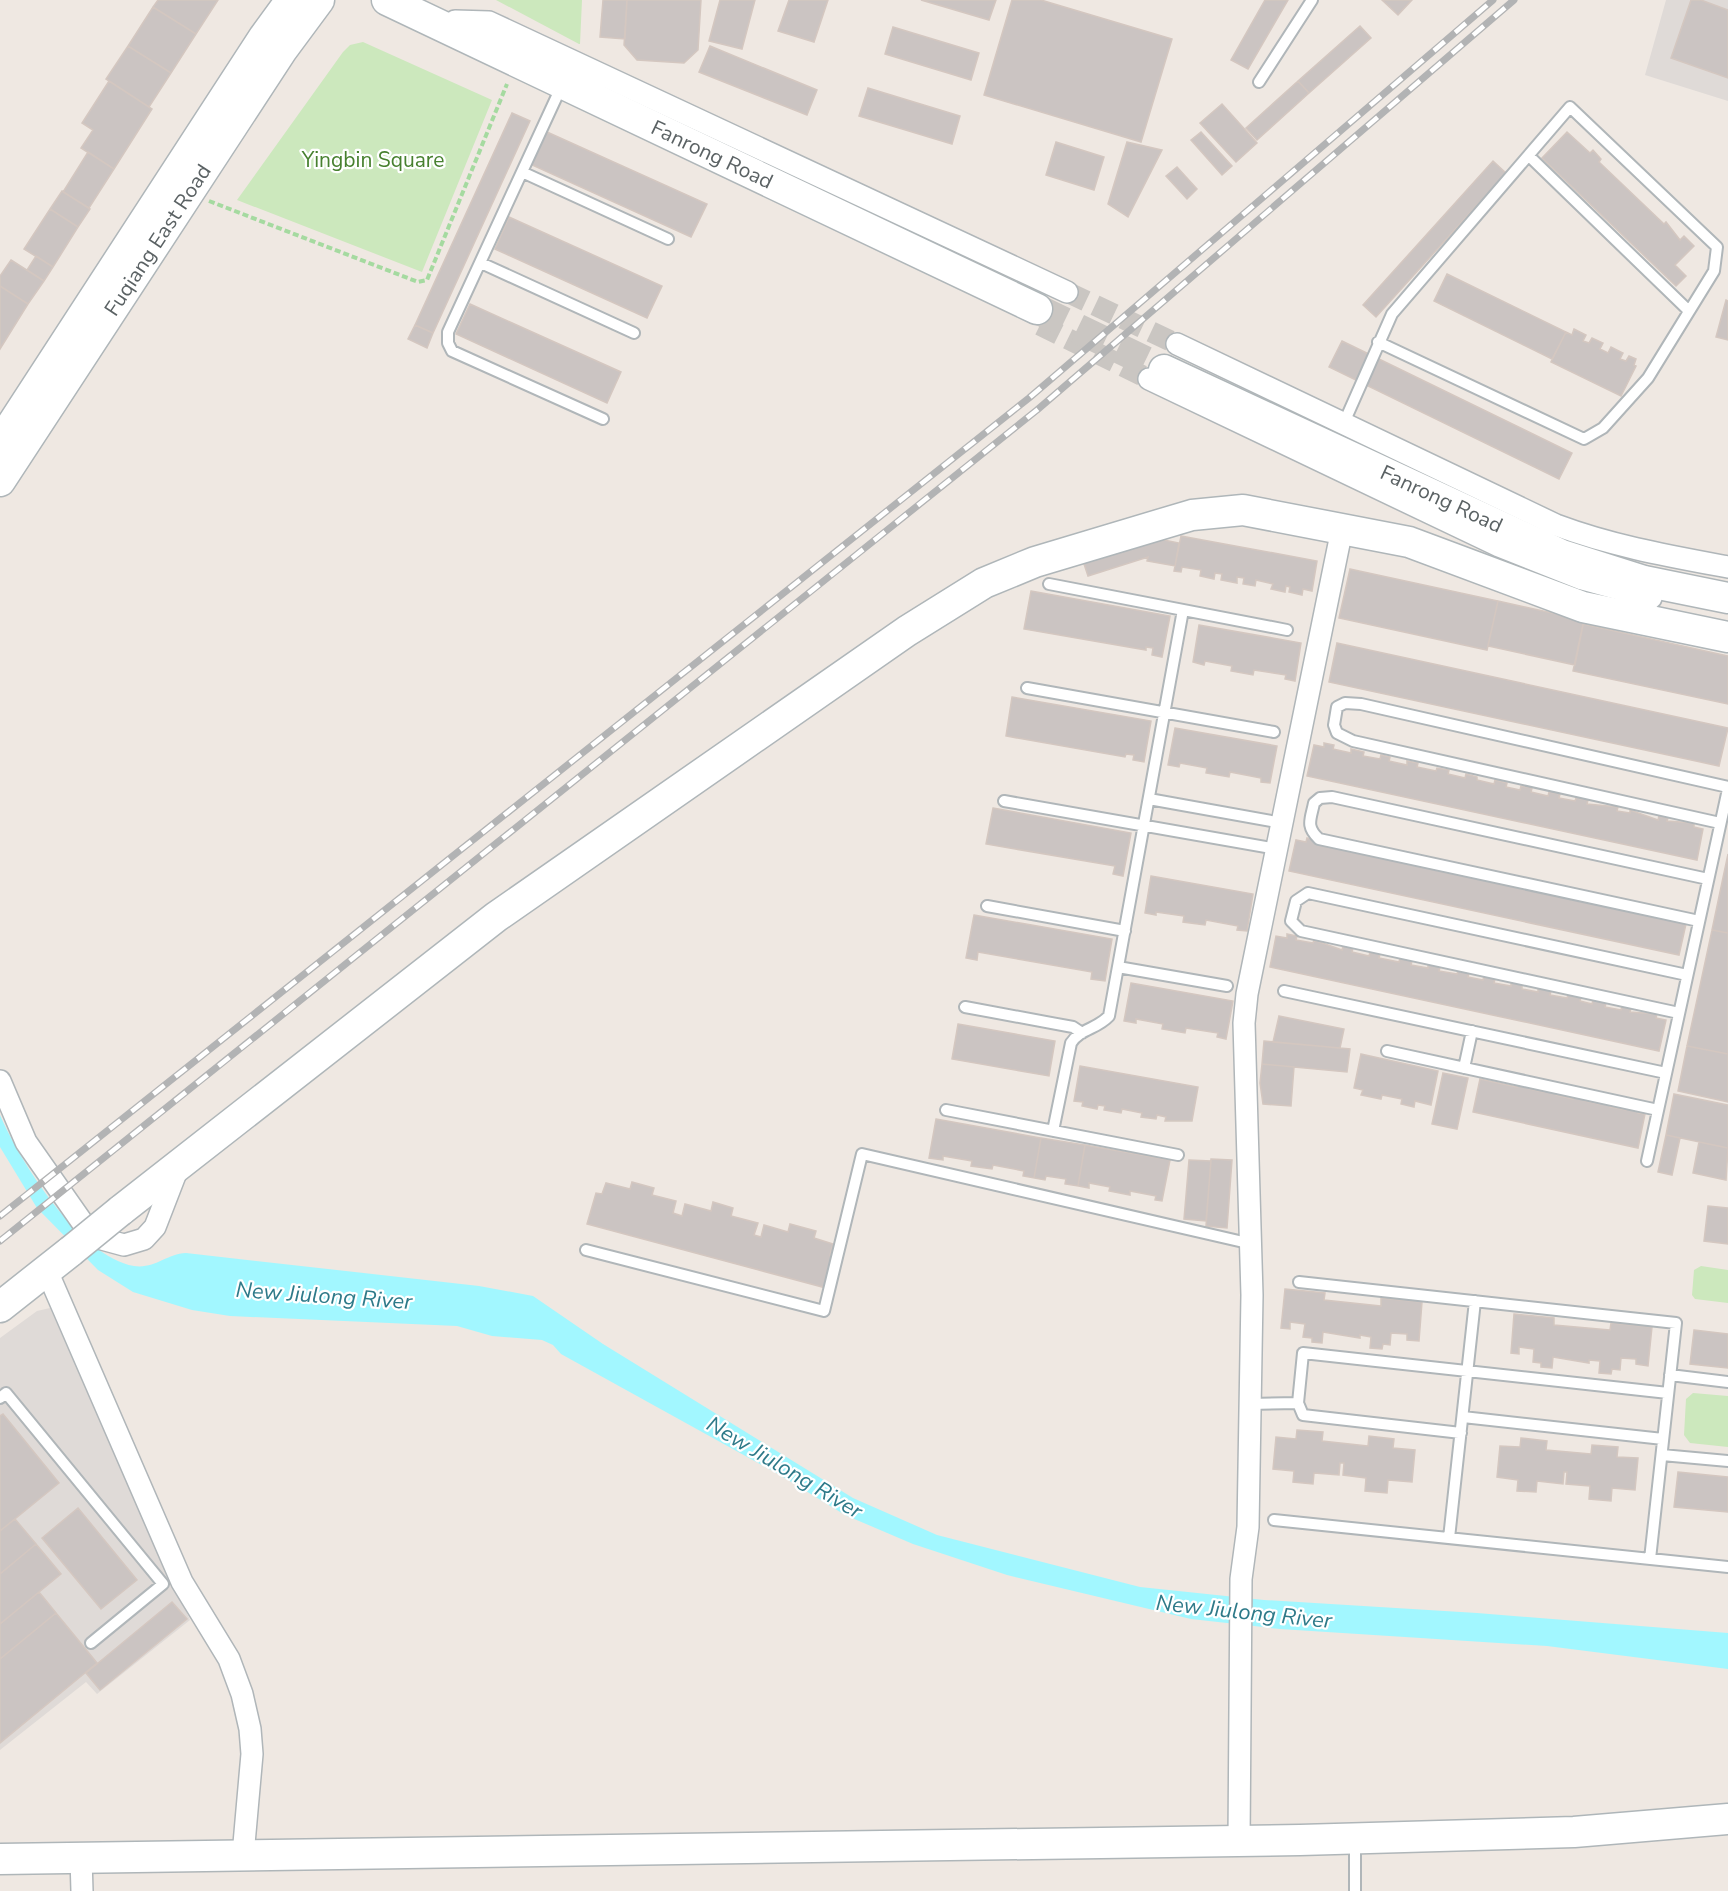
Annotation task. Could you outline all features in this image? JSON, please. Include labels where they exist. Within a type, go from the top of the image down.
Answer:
[{"type":"street","name":"Fuqiang East Road","points":[[0,443],[264,37],[291,0]]},
{"type":"street","name":"Fuqiang East Road","points":[[0,482],[282,50],[319,0]]},
{"type":"street","name":"Fanrong Road","points":[[387,0],[455,27],[1047,307]]},
{"type":"street","name":"Fanrong Road","points":[[411,0],[455,27]]},
{"type":"street","points":[[455,27],[484,62],[557,96],[1047,307]]},
{"type":"street","name":"Fanrong Road","points":[[1165,363],[1566,545],[1647,571],[1728,582]]},
{"type":"street","name":"Fanrong Road","points":[[1165,363],[1562,555],[1644,581],[1728,598]]},
{"type":"street","points":[[1165,363],[1343,425],[1556,525],[1596,540],[1728,567]]},
{"type":"street","points":[[1165,363],[1509,550],[1582,579],[1651,598],[1728,612]]},
{"type":"street","points":[[0,1307],[120,1210],[496,917],[907,631],[984,583],[1090,544],[1192,515],[1243,510],[1409,542],[1583,607],[1728,638]]},
{"type":"street","points":[[1239,1841],[1241,1579],[1248,1527],[1252,1244],[1244,1023],[1247,994],[1342,529]]},
{"type":"street","points":[[0,1081],[26,1142],[82,1222],[102,1239],[124,1245],[144,1239],[155,1227],[179,1164]]},
{"type":"street","points":[[47,1270],[182,1582],[229,1659],[242,1694],[250,1729],[252,1755],[243,1855]]},
{"type":"street","points":[[0,1859],[1355,1839],[1574,1832],[1728,1819]]},
{"type":"street","points":[[81,1858],[81,1891]]},
{"type":"lane","points":[[1259,82],[1312,0]]},
{"type":"lane","points":[[557,96],[448,332],[448,343],[452,351],[603,419]]},
{"type":"lane","points":[[1343,425],[1378,342],[1392,314],[1570,107],[1717,247],[1713,271],[1648,378],[1603,428],[1584,439],[1378,342]]},
{"type":"lane","points":[[1529,156],[1689,311]]},
{"type":"lane","points":[[522,172],[668,239]]},
{"type":"lane","points":[[480,263],[634,333]]},
{"type":"lane","points":[[1049,584],[1287,630]]},
{"type":"lane","points":[[1053,1131],[1071,1043],[1082,1033],[1100,1026],[1109,1016],[1183,610]]},
{"type":"lane","points":[[1027,688],[1274,732]]},
{"type":"lane","points":[[1647,1161],[1728,788],[1361,704],[1345,703],[1338,707],[1334,725],[1337,733],[1353,741],[1720,823]]},
{"type":"lane","points":[[1699,921],[1319,839],[1311,831],[1310,824],[1314,803],[1320,798],[1332,797],[1708,879]]},
{"type":"lane","points":[[1149,799],[1282,823]]},
{"type":"lane","points":[[1004,801],[1277,849]]},
{"type":"lane","points":[[1679,1013],[1301,931],[1291,921],[1296,901],[1308,893],[1687,975]]},
{"type":"lane","points":[[987,906],[1125,931]]},
{"type":"lane","points":[[1118,967],[1227,986]]},
{"type":"lane","points":[[1284,990],[1666,1073]]},
{"type":"lane","points":[[965,1008],[1073,1027],[1082,1033]]},
{"type":"lane","points":[[1464,1068],[1472,1031]]},
{"type":"lane","points":[[1387,1051],[1658,1110]]},
{"type":"lane","points":[[946,1110],[1178,1155]]},
{"type":"lane","points":[[586,1250],[824,1311],[862,1154],[1252,1244]]},
{"type":"lane","points":[[1299,1282],[1676,1323],[1650,1559]]},
{"type":"lane","points":[[1449,1538],[1475,1301]]},
{"type":"lane","points":[[1461,1433],[1303,1415],[1298,1402],[1303,1353],[1668,1393]]},
{"type":"lane","points":[[1670,1375],[1728,1382]]},
{"type":"lane","points":[[0,1398],[6,1393],[163,1584],[91,1643]]},
{"type":"lane","points":[[1250,1404],[1298,1402]]},
{"type":"lane","points":[[1463,1417],[1663,1439]]},
{"type":"lane","points":[[1662,1455],[1728,1461]]},
{"type":"lane","points":[[1274,1520],[1728,1567]]},
{"type":"lane","points":[[1355,1839],[1355,1891]]},
{"type":"path","points":[[189,193],[418,282],[427,280],[511,74]]},
{"type":"shaded area","points":[[1666,0],[1728,0],[1728,101],[1645,75]]},
{"type":"shaded area","points":[[50,1308],[190,1620],[97,1694],[86,1682],[0,1750],[0,1338],[37,1311]]},
{"type":"green space","points":[[496,0],[582,0],[580,44],[579,44]]},
{"type":"green space","name":"Yingbin Square","points":[[363,42],[492,100],[422,272],[237,200],[343,52],[350,45]]},
{"type":"green space","points":[[1701,1266],[1728,1270],[1728,1303],[1695,1299],[1692,1295],[1694,1270]]},
{"type":"green space","points":[[1693,1393],[1728,1396],[1728,1447],[1690,1443],[1684,1435],[1686,1399]]},
{"type":"water","name":"New Jiulong River","points":[[0,1115],[22,1157],[54,1205],[93,1245],[114,1259],[141,1266],[186,1253],[479,1286],[533,1296],[603,1344],[853,1498],[937,1535],[1140,1587],[1264,1600],[1477,1613],[1728,1633],[1728,1669],[1547,1646],[1280,1629],[1191,1619],[1007,1575],[913,1544],[845,1515],[780,1475],[561,1354],[553,1345],[542,1340],[492,1336],[457,1326],[230,1316],[192,1310],[133,1292],[98,1270],[37,1208],[0,1147]]},
{"type":"building","points":[[158,0],[218,0],[196,34],[153,7]]},
{"type":"building","points":[[603,0],[627,0],[625,39],[600,37]]},
{"type":"building","points":[[627,0],[701,0],[698,50],[684,63],[637,60],[624,45]]},
{"type":"building","points":[[720,0],[755,0],[742,49],[709,41]]},
{"type":"building","points":[[789,0],[828,0],[814,42],[778,31]]},
{"type":"building","points":[[921,0],[996,0],[989,20]]},
{"type":"building","points":[[1012,0],[1041,0],[1172,39],[1141,142],[984,95]]},
{"type":"building","points":[[1265,0],[1288,0],[1248,69],[1231,60]]},
{"type":"building","points":[[1382,0],[1412,0],[1398,15]]},
{"type":"building","points":[[1691,0],[1701,0],[1728,10],[1728,78],[1671,58]]},
{"type":"building","points":[[153,7],[196,34],[171,73],[128,46]]},
{"type":"building","points":[[1360,26],[1371,38],[1309,93],[1298,81]]},
{"type":"building","points":[[893,27],[979,53],[971,80],[885,54]]},
{"type":"building","points":[[128,46],[171,73],[149,107],[106,79]]},
{"type":"building","points":[[710,46],[817,90],[807,115],[699,72]]},
{"type":"building","points":[[109,81],[152,109],[114,169],[81,148],[93,130],[82,123]]},
{"type":"building","points":[[1298,81],[1309,93],[1257,140],[1246,128]]},
{"type":"building","points":[[868,88],[960,116],[952,144],[859,116]]},
{"type":"building","points":[[1222,104],[1257,143],[1236,162],[1200,123]]},
{"type":"building","points":[[512,113],[530,121],[433,333],[415,325]]},
{"type":"building","points":[[547,132],[707,204],[691,237],[532,165]]},
{"type":"building","points":[[1201,132],[1232,166],[1222,175],[1191,140]]},
{"type":"building","points":[[1567,132],[1590,153],[1593,150],[1601,159],[1599,162],[1664,224],[1666,222],[1680,240],[1684,236],[1694,246],[1675,265],[1686,276],[1676,286],[1542,158]]},
{"type":"building","points":[[1056,142],[1104,157],[1094,190],[1046,175]]},
{"type":"building","points":[[1127,142],[1162,150],[1128,217],[1108,204]]},
{"type":"building","points":[[88,152],[114,169],[89,208],[63,192]]},
{"type":"building","points":[[1493,161],[1506,173],[1376,317],[1363,305]]},
{"type":"building","points":[[1177,167],[1197,189],[1187,199],[1166,176]]},
{"type":"building","points":[[62,191],[90,209],[78,227],[50,209]]},
{"type":"building","points":[[50,209],[78,227],[53,267],[24,249]]},
{"type":"building","points":[[509,217],[662,286],[647,318],[495,249]]},
{"type":"building","points":[[36,256],[53,267],[44,281],[27,270]]},
{"type":"building","points":[[11,260],[44,281],[28,304],[0,286],[0,276]]},
{"type":"building","points":[[1447,274],[1566,332],[1552,359],[1434,301]]},
{"type":"building","points":[[0,286],[28,304],[0,349]]},
{"type":"building","points":[[1726,300],[1728,301],[1728,340],[1716,337]]},
{"type":"building","points":[[470,304],[621,372],[607,403],[456,334]]},
{"type":"building","points":[[415,325],[433,333],[427,348],[408,339]]},
{"type":"building","points":[[1574,329],[1586,335],[1583,341],[1589,343],[1592,338],[1603,343],[1600,349],[1608,353],[1611,347],[1623,353],[1620,359],[1626,361],[1629,356],[1636,359],[1634,365],[1636,366],[1621,396],[1551,362],[1566,332],[1572,335]]},
{"type":"building","points":[[1342,341],[1572,453],[1559,479],[1329,367]]},
{"type":"building","points":[[1181,536],[1317,561],[1312,591],[1303,589],[1302,595],[1289,592],[1290,587],[1286,586],[1285,592],[1271,589],[1273,584],[1256,580],[1255,586],[1243,584],[1244,578],[1237,577],[1237,583],[1221,580],[1222,574],[1215,573],[1214,579],[1200,576],[1201,570],[1182,567],[1181,572],[1174,571]]},
{"type":"building","points":[[1154,538],[1179,543],[1175,566],[1147,561],[1148,557],[1088,576],[1083,561]]},
{"type":"building","points":[[1350,569],[1498,601],[1487,650],[1339,618]]},
{"type":"building","points":[[1031,591],[1170,616],[1162,657],[1152,655],[1153,648],[1146,647],[1146,650],[1024,629]]},
{"type":"building","points":[[1498,601],[1584,620],[1575,665],[1488,646]]},
{"type":"building","points":[[1583,624],[1728,656],[1728,704],[1573,671]]},
{"type":"building","points":[[1199,625],[1301,643],[1295,681],[1285,679],[1286,675],[1254,670],[1253,675],[1231,671],[1232,666],[1205,661],[1204,665],[1193,662]]},
{"type":"building","points":[[1337,643],[1728,728],[1719,766],[1329,682]]},
{"type":"building","points":[[1012,697],[1151,721],[1144,762],[1133,760],[1134,755],[1126,754],[1125,757],[1006,736]]},
{"type":"building","points":[[1175,728],[1277,746],[1270,783],[1261,782],[1261,778],[1230,772],[1229,777],[1206,773],[1207,768],[1180,763],[1179,767],[1168,765]]},
{"type":"building","points":[[1324,743],[1334,745],[1333,749],[1351,753],[1351,749],[1364,752],[1363,756],[1380,759],[1381,755],[1390,757],[1389,761],[1407,765],[1407,761],[1418,763],[1417,767],[1436,771],[1437,768],[1449,770],[1448,774],[1465,778],[1466,774],[1477,777],[1477,780],[1494,784],[1495,780],[1507,783],[1506,787],[1520,790],[1521,786],[1532,788],[1531,792],[1548,796],[1549,792],[1560,794],[1559,798],[1575,801],[1576,798],[1588,800],[1587,804],[1618,807],[1617,811],[1630,813],[1630,810],[1658,820],[1659,816],[1668,818],[1667,821],[1694,823],[1694,827],[1703,829],[1697,860],[1307,776],[1314,745],[1324,747]]},
{"type":"building","points":[[993,808],[1131,833],[1123,876],[1113,874],[1115,866],[986,844]]},
{"type":"building","points":[[1307,838],[1317,840],[1316,844],[1333,848],[1334,844],[1347,847],[1346,851],[1362,854],[1363,850],[1372,853],[1372,856],[1389,860],[1390,856],[1400,859],[1399,862],[1419,866],[1420,863],[1431,865],[1431,869],[1447,873],[1448,869],[1460,871],[1459,875],[1477,879],[1478,875],[1489,878],[1488,881],[1503,885],[1503,881],[1514,883],[1513,887],[1530,891],[1531,887],[1542,889],[1541,893],[1557,897],[1558,893],[1571,895],[1570,899],[1586,903],[1587,899],[1612,908],[1613,904],[1626,907],[1625,911],[1650,913],[1649,916],[1665,920],[1665,916],[1677,918],[1676,922],[1686,924],[1679,955],[1289,871],[1296,840],[1306,842]]},
{"type":"building","points":[[1728,854],[1728,933],[1712,930]]},
{"type":"building","points":[[1151,876],[1253,894],[1247,931],[1237,930],[1238,926],[1206,920],[1205,925],[1183,922],[1184,916],[1156,912],[1156,915],[1145,913]]},
{"type":"building","points":[[974,915],[1112,939],[1105,981],[1091,979],[1092,972],[978,952],[977,960],[966,958]]},
{"type":"building","points":[[1712,930],[1728,933],[1728,1054],[1687,1046]]},
{"type":"building","points":[[1287,934],[1297,936],[1296,940],[1313,943],[1314,940],[1342,950],[1343,946],[1353,948],[1352,952],[1369,956],[1370,952],[1380,954],[1379,958],[1399,962],[1400,958],[1412,961],[1411,965],[1428,968],[1428,964],[1440,967],[1439,971],[1469,973],[1468,977],[1483,980],[1484,976],[1495,979],[1494,983],[1511,986],[1511,982],[1522,985],[1522,989],[1538,992],[1538,988],[1551,991],[1550,995],[1567,998],[1568,995],[1581,997],[1580,1001],[1592,1004],[1593,1000],[1606,1003],[1605,1007],[1621,1010],[1622,1006],[1631,1008],[1630,1012],[1657,1014],[1656,1018],[1666,1020],[1659,1051],[1270,967],[1276,936],[1287,938]]},
{"type":"building","points":[[1131,983],[1233,1001],[1226,1039],[1217,1037],[1218,1033],[1186,1028],[1185,1033],[1162,1029],[1163,1024],[1136,1019],[1136,1023],[1124,1021]]},
{"type":"building","points":[[1279,1016],[1344,1029],[1340,1048],[1273,1042]]},
{"type":"building","points":[[958,1024],[1055,1041],[1049,1076],[952,1059]]},
{"type":"building","points":[[1264,1041],[1350,1049],[1347,1072],[1262,1064]]},
{"type":"building","points":[[1687,1046],[1728,1054],[1728,1102],[1678,1091]]},
{"type":"building","points":[[1361,1054],[1438,1071],[1431,1105],[1415,1101],[1414,1107],[1401,1104],[1402,1099],[1382,1095],[1381,1099],[1361,1095],[1363,1090],[1354,1088]]},
{"type":"building","points":[[1262,1064],[1294,1067],[1291,1106],[1263,1104],[1260,1083]]},
{"type":"building","points":[[1080,1066],[1198,1087],[1192,1121],[1165,1121],[1166,1117],[1157,1115],[1156,1119],[1141,1117],[1142,1113],[1122,1109],[1121,1113],[1104,1110],[1105,1106],[1098,1105],[1097,1109],[1082,1106],[1083,1102],[1074,1101]]},
{"type":"building","points":[[1443,1073],[1468,1078],[1457,1129],[1432,1124]]},
{"type":"building","points":[[1480,1079],[1517,1087],[1517,1083],[1529,1085],[1529,1089],[1544,1092],[1545,1088],[1557,1091],[1556,1095],[1573,1099],[1574,1095],[1586,1097],[1585,1101],[1599,1104],[1599,1101],[1611,1103],[1610,1107],[1626,1110],[1627,1106],[1639,1109],[1638,1113],[1645,1114],[1638,1148],[1473,1112]]},
{"type":"building","points":[[1674,1094],[1728,1105],[1728,1148],[1666,1135]]},
{"type":"building","points":[[936,1119],[1041,1138],[1034,1178],[1023,1176],[1024,1171],[993,1165],[992,1169],[971,1166],[972,1161],[943,1156],[943,1160],[929,1158]]},
{"type":"building","points":[[1666,1135],[1680,1138],[1672,1175],[1658,1172]]},
{"type":"building","points":[[1041,1138],[1085,1145],[1078,1186],[1065,1184],[1066,1179],[1046,1176],[1045,1180],[1034,1178]]},
{"type":"building","points":[[1699,1142],[1728,1148],[1726,1180],[1693,1173]]},
{"type":"building","points":[[1085,1145],[1170,1160],[1162,1201],[1155,1200],[1156,1196],[1130,1191],[1130,1195],[1109,1191],[1110,1187],[1089,1183],[1089,1188],[1078,1186]]},
{"type":"building","points":[[1211,1159],[1232,1160],[1227,1228],[1206,1226]]},
{"type":"building","points":[[1189,1160],[1211,1161],[1206,1221],[1184,1219]]},
{"type":"building","points":[[632,1182],[654,1188],[652,1195],[676,1201],[673,1213],[682,1216],[685,1204],[711,1211],[713,1202],[733,1208],[731,1216],[758,1223],[754,1235],[761,1237],[764,1225],[788,1232],[790,1224],[816,1231],[814,1238],[833,1244],[830,1255],[835,1257],[826,1288],[587,1224],[596,1193],[602,1194],[606,1183],[630,1189]]},
{"type":"building","points":[[1708,1206],[1728,1208],[1728,1244],[1704,1241]]},
{"type":"building","points":[[1285,1289],[1325,1293],[1324,1300],[1381,1306],[1381,1298],[1422,1302],[1419,1341],[1407,1340],[1407,1334],[1391,1333],[1390,1345],[1383,1344],[1382,1349],[1370,1348],[1371,1337],[1360,1335],[1360,1338],[1323,1332],[1322,1343],[1312,1342],[1312,1338],[1303,1337],[1305,1324],[1290,1322],[1290,1329],[1281,1328]]},
{"type":"building","points":[[1514,1314],[1554,1318],[1554,1325],[1610,1330],[1611,1323],[1652,1327],[1648,1366],[1636,1364],[1636,1359],[1621,1358],[1620,1370],[1612,1369],[1611,1374],[1599,1373],[1600,1361],[1589,1360],[1589,1363],[1553,1357],[1552,1368],[1541,1367],[1541,1363],[1533,1362],[1534,1349],[1519,1347],[1519,1354],[1511,1353]]},
{"type":"building","points":[[1694,1330],[1728,1334],[1728,1368],[1690,1364]]},
{"type":"building","points":[[3,1414],[59,1483],[0,1531],[0,1416]]},
{"type":"building","points":[[1297,1430],[1323,1432],[1322,1441],[1368,1446],[1369,1436],[1394,1439],[1393,1448],[1415,1450],[1412,1482],[1388,1480],[1387,1493],[1365,1491],[1366,1478],[1343,1475],[1344,1463],[1340,1463],[1339,1475],[1314,1473],[1313,1484],[1293,1482],[1294,1471],[1273,1469],[1276,1437],[1296,1439]]},
{"type":"building","points":[[1521,1438],[1547,1441],[1546,1450],[1591,1454],[1592,1445],[1618,1447],[1617,1457],[1638,1458],[1635,1490],[1612,1488],[1611,1501],[1589,1499],[1590,1486],[1566,1484],[1567,1472],[1564,1472],[1563,1484],[1537,1481],[1536,1492],[1517,1491],[1518,1480],[1497,1477],[1500,1446],[1520,1447]]},
{"type":"building","points":[[1678,1472],[1728,1477],[1728,1512],[1674,1507]]},
{"type":"building","points":[[78,1508],[137,1580],[101,1609],[42,1538]]},
{"type":"building","points":[[15,1519],[36,1544],[0,1574],[0,1531]]},
{"type":"building","points":[[36,1544],[61,1574],[0,1624],[0,1574]]},
{"type":"building","points":[[39,1592],[56,1613],[0,1659],[0,1624]]},
{"type":"building","points":[[172,1602],[187,1619],[100,1690],[86,1673]]},
{"type":"building","points":[[56,1613],[97,1663],[0,1743],[0,1659]]},
{"type":"tunnel","points":[[1067,292],[1177,344]]},
{"type":"tunnel","points":[[1037,309],[1164,370]]},
{"type":"tunnel","points":[[1040,325],[1149,379]]},
{"type":"railway","points":[[0,1216],[1029,398],[1493,0]]},
{"type":"railway","points":[[0,1241],[1037,410],[1514,0]]}]
